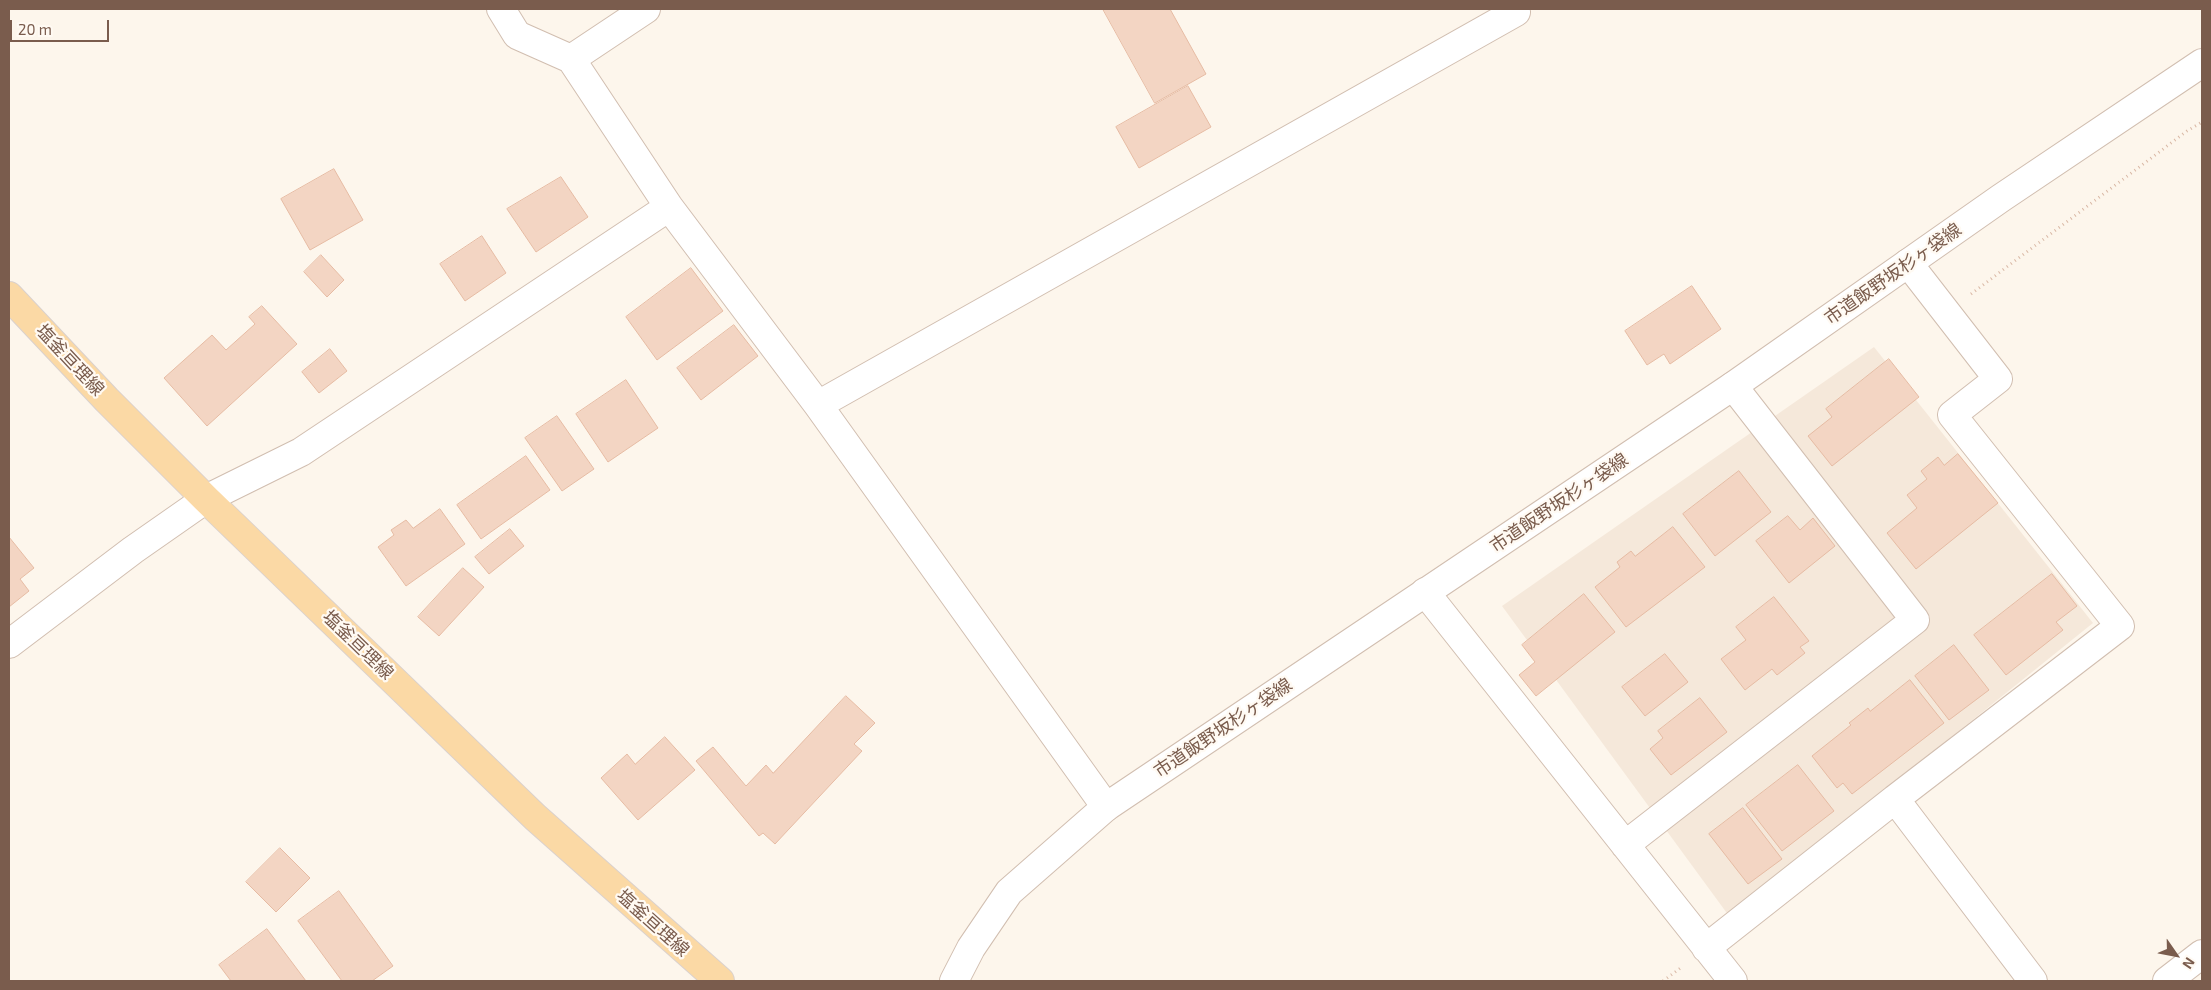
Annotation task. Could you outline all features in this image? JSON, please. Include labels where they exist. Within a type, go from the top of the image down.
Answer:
[{"type":"main road","name":"塩釜亘理線","points":[[9,296],[107,400],[206,499],[535,817],[720,981]]},
{"type":"street","points":[[501,9],[518,35],[571,59],[670,207],[818,405],[1106,807]]},
{"type":"street","points":[[571,59],[646,9]]},
{"type":"street","points":[[818,405],[1508,17],[1516,12],[1514,9]]},
{"type":"street","name":"市道飯野坂杉ヶ袋線","points":[[954,981],[971,948],[1009,892],[1106,807],[1733,386],[2001,198],[2202,63]]},
{"type":"street","points":[[9,644],[133,550],[206,499],[301,452],[670,207]]},
{"type":"street","points":[[1706,948],[2120,626],[1952,415],[1998,379],[1908,263]]},
{"type":"street","points":[[1625,845],[1916,620],[1733,386]]},
{"type":"street","points":[[1426,592],[1732,981]]},
{"type":"street","points":[[1895,800],[2033,981]]},
{"type":"street","points":[[2167,981],[2202,954]]},
{"type":"path","points":[[1947,312],[2179,136],[2202,122]]},
{"type":"shaded area","points":[[1874,347],[2093,623],[1729,916],[1502,606]]},
{"type":"building","points":[[1103,9],[1170,9],[1206,74],[1155,103]]},
{"type":"building","points":[[1188,86],[1211,127],[1139,168],[1116,127]]},
{"type":"building","points":[[334,169],[363,220],[310,250],[281,199]]},
{"type":"building","points":[[561,177],[588,217],[536,252],[507,209]]},
{"type":"building","points":[[482,236],[506,273],[465,301],[440,264]]},
{"type":"building","points":[[321,255],[344,280],[327,297],[304,272]]},
{"type":"building","points":[[691,268],[723,311],[657,360],[626,317]]},
{"type":"building","points":[[1692,286],[1721,329],[1670,364],[1664,354],[1647,365],[1625,331]]},
{"type":"building","points":[[262,306],[297,344],[207,426],[164,378],[212,335],[226,350],[255,324],[249,317]]},
{"type":"building","points":[[734,325],[758,356],[701,400],[677,368]]},
{"type":"building","points":[[330,349],[347,371],[319,393],[302,372]]},
{"type":"building","points":[[1889,359],[1919,397],[1832,466],[1808,436],[1832,417],[1826,409]]},
{"type":"building","points":[[626,380],[658,428],[608,462],[576,414]]},
{"type":"building","points":[[557,416],[594,469],[562,491],[525,438]]},
{"type":"building","points":[[1958,454],[1998,503],[1916,569],[1887,533],[1917,508],[1907,495],[1927,479],[1921,471],[1938,457],[1944,465]]},
{"type":"building","points":[[526,456],[550,490],[481,539],[457,505]]},
{"type":"building","points":[[1739,471],[1771,512],[1715,556],[1683,514]]},
{"type":"building","points":[[440,509],[465,544],[406,586],[378,547],[394,535],[391,530],[406,520],[413,528]]},
{"type":"building","points":[[1788,516],[1800,530],[1813,518],[1835,546],[1789,583],[1756,541]]},
{"type":"building","points":[[1673,527],[1705,567],[1626,627],[1595,587],[1620,567],[1617,562],[1631,551],[1635,556]]},
{"type":"building","points":[[510,529],[524,546],[489,574],[475,557]]},
{"type":"building","points":[[9,537],[34,568],[20,579],[29,591],[9,607]]},
{"type":"building","points":[[463,568],[484,587],[439,636],[418,617]]},
{"type":"building","points":[[2052,574],[2077,606],[2056,622],[2063,630],[2006,675],[1974,635]]},
{"type":"building","points":[[1584,594],[1615,632],[1536,696],[1519,675],[1535,662],[1522,645]]},
{"type":"building","points":[[1774,597],[1809,641],[1800,647],[1805,653],[1777,675],[1772,669],[1745,690],[1721,659],[1746,640],[1736,627]]},
{"type":"building","points":[[1954,645],[1989,690],[1949,720],[1915,676]]},
{"type":"building","points":[[1665,654],[1688,682],[1645,716],[1622,687]]},
{"type":"building","points":[[1910,680],[1944,723],[1852,794],[1843,783],[1837,788],[1812,756],[1851,725],[1849,723],[1868,708],[1870,711]]},
{"type":"building","points":[[846,696],[875,723],[854,744],[862,751],[775,844],[763,833],[759,836],[696,761],[713,747],[746,786],[766,765],[773,773]]},
{"type":"building","points":[[1700,698],[1727,732],[1671,775],[1650,749],[1663,738],[1658,731]]},
{"type":"building","points":[[665,737],[695,770],[638,820],[601,778],[627,754],[635,764]]},
{"type":"building","points":[[1798,765],[1834,811],[1782,851],[1746,805]]},
{"type":"building","points":[[1743,808],[1782,859],[1748,884],[1709,834]]},
{"type":"building","points":[[280,848],[310,878],[276,912],[246,882]]},
{"type":"building","points":[[339,891],[393,966],[372,981],[342,981],[298,921]]},
{"type":"building","points":[[267,929],[306,981],[231,981],[219,965]]}]
